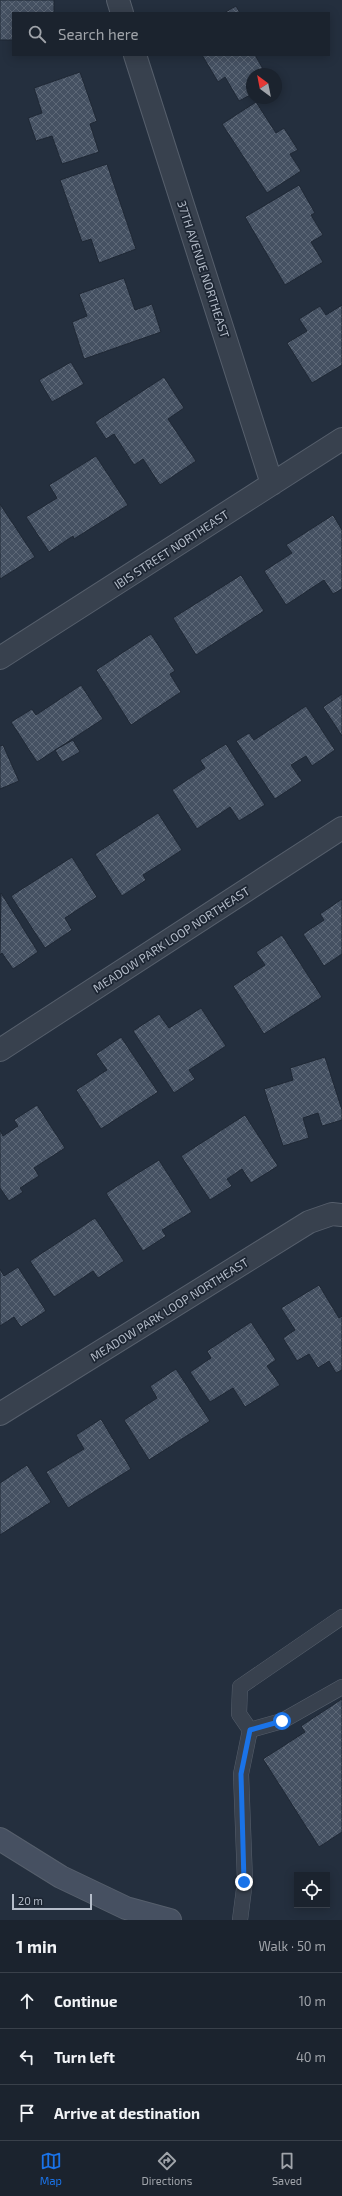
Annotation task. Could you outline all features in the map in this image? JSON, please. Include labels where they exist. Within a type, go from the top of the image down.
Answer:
[{"type":"main road","points":[[0,1839],[61,1877],[120,1905],[170,1920]]},
{"type":"street","points":[[118,0],[122,12]]},
{"type":"street","name":"37TH AVENUE NORTHEAST","points":[[135,56],[272,484]]},
{"type":"street","name":"IBIS STREET NORTHEAST","points":[[0,658],[342,439]]},
{"type":"street","name":"MEADOW PARK LOOP NORTHEAST","points":[[0,1050],[342,828]]},
{"type":"street","name":"MEADOW PARK LOOP NORTHEAST","points":[[0,1414],[309,1222],[332,1214],[342,1215]]},
{"type":"lane","points":[[240,1920],[244,1882],[241,1774],[250,1730],[239,1714],[240,1687],[342,1617]]},
{"type":"lane","points":[[250,1730],[282,1721],[342,1687]]},
{"type":"building","points":[[0,0],[54,0],[54,12],[12,12],[12,40],[0,40]]},
{"type":"building","points":[[236,6],[239,12],[226,12]]},
{"type":"building","points":[[203,56],[256,56],[263,68],[246,68],[246,97],[239,101],[225,77],[218,82]]},
{"type":"building","points":[[80,72],[97,121],[90,124],[99,152],[62,164],[52,136],[36,141],[28,118],[42,113],[34,88]]},
{"type":"building","points":[[253,104],[257,104],[276,133],[284,128],[298,150],[290,154],[301,171],[267,193],[222,124]]},
{"type":"building","points":[[107,164],[136,249],[99,263],[91,239],[82,242],[60,180]]},
{"type":"building","points":[[299,185],[315,213],[311,215],[323,235],[311,242],[323,262],[285,285],[245,217]]},
{"type":"building","points":[[124,278],[135,310],[152,304],[161,332],[84,359],[72,322],[87,316],[79,294]]},
{"type":"building","points":[[342,305],[342,365],[312,383],[287,343],[307,331],[299,319],[320,306],[326,315]]},
{"type":"building","points":[[71,362],[84,384],[52,402],[39,380]]},
{"type":"building","points":[[164,377],[184,408],[168,419],[196,461],[160,485],[143,459],[134,465],[114,434],[106,439],[95,422]]},
{"type":"building","points":[[96,456],[128,505],[74,539],[73,536],[49,552],[26,517],[57,498],[49,485]]},
{"type":"building","points":[[0,504],[35,557],[0,579]]},
{"type":"building","points":[[333,515],[342,530],[342,589],[333,594],[324,580],[286,605],[264,571],[292,553],[286,545]]},
{"type":"building","points":[[241,575],[264,611],[196,655],[173,618]]},
{"type":"building","points":[[151,634],[175,671],[170,674],[181,692],[131,725],[96,670]]},
{"type":"building","points":[[81,685],[103,719],[37,762],[11,722],[32,709],[36,715]]},
{"type":"building","points":[[342,694],[342,736],[323,707]]},
{"type":"building","points":[[306,706],[335,750],[312,766],[306,756],[291,765],[302,781],[275,799],[236,741],[249,733],[254,740]]},
{"type":"building","points":[[73,740],[80,752],[62,762],[55,750]]},
{"type":"building","points":[[226,744],[265,805],[239,821],[230,807],[197,829],[172,790],[205,768],[200,760]]},
{"type":"building","points":[[3,745],[19,781],[0,789],[0,746]]},
{"type":"building","points":[[158,813],[182,850],[143,875],[146,880],[122,896],[95,854]]},
{"type":"building","points":[[72,857],[97,897],[65,918],[72,930],[45,948],[11,896]]},
{"type":"building","points":[[1,893],[38,952],[13,969],[2,953],[0,955]]},
{"type":"building","points":[[342,899],[342,954],[324,966],[303,934],[324,920],[320,914]]},
{"type":"building","points":[[282,935],[322,997],[264,1034],[233,986],[265,965],[256,952]]},
{"type":"building","points":[[201,1008],[226,1046],[189,1070],[195,1079],[174,1093],[133,1031],[159,1014],[169,1028]]},
{"type":"building","points":[[121,1037],[158,1092],[101,1129],[76,1090],[107,1070],[96,1054]]},
{"type":"building","points":[[325,1057],[342,1110],[342,1120],[322,1126],[318,1113],[303,1118],[309,1138],[283,1146],[264,1089],[293,1080],[290,1068]]},
{"type":"building","points":[[37,1105],[65,1148],[34,1168],[39,1176],[20,1188],[23,1192],[9,1201],[0,1188],[0,1130],[3,1136],[18,1126],[14,1120]]},
{"type":"building","points":[[245,1115],[278,1166],[251,1183],[242,1169],[227,1179],[232,1186],[210,1200],[181,1156]]},
{"type":"building","points":[[159,1160],[192,1212],[162,1230],[166,1236],[143,1251],[106,1193]]},
{"type":"building","points":[[95,1218],[124,1261],[98,1278],[93,1271],[54,1297],[30,1261]]},
{"type":"building","points":[[18,1267],[46,1311],[21,1327],[14,1317],[0,1326],[0,1269],[4,1276]]},
{"type":"building","points":[[319,1285],[339,1318],[342,1316],[342,1370],[336,1373],[329,1361],[318,1368],[309,1354],[297,1361],[283,1338],[295,1330],[281,1308]]},
{"type":"building","points":[[251,1322],[276,1360],[267,1366],[280,1385],[245,1407],[233,1388],[210,1402],[190,1372],[211,1358],[207,1351]]},
{"type":"building","points":[[176,1369],[210,1421],[149,1460],[124,1420],[157,1398],[150,1386]]},
{"type":"building","points":[[101,1419],[131,1469],[68,1508],[46,1472],[84,1449],[76,1435]]},
{"type":"building","points":[[27,1465],[51,1502],[0,1535],[0,1483]]},
{"type":"building","points":[[342,1699],[342,1832],[319,1847],[263,1759],[305,1732],[301,1726]]},
{"type":"route","points":[[244,1882],[241,1774],[250,1730],[282,1721]]}]
